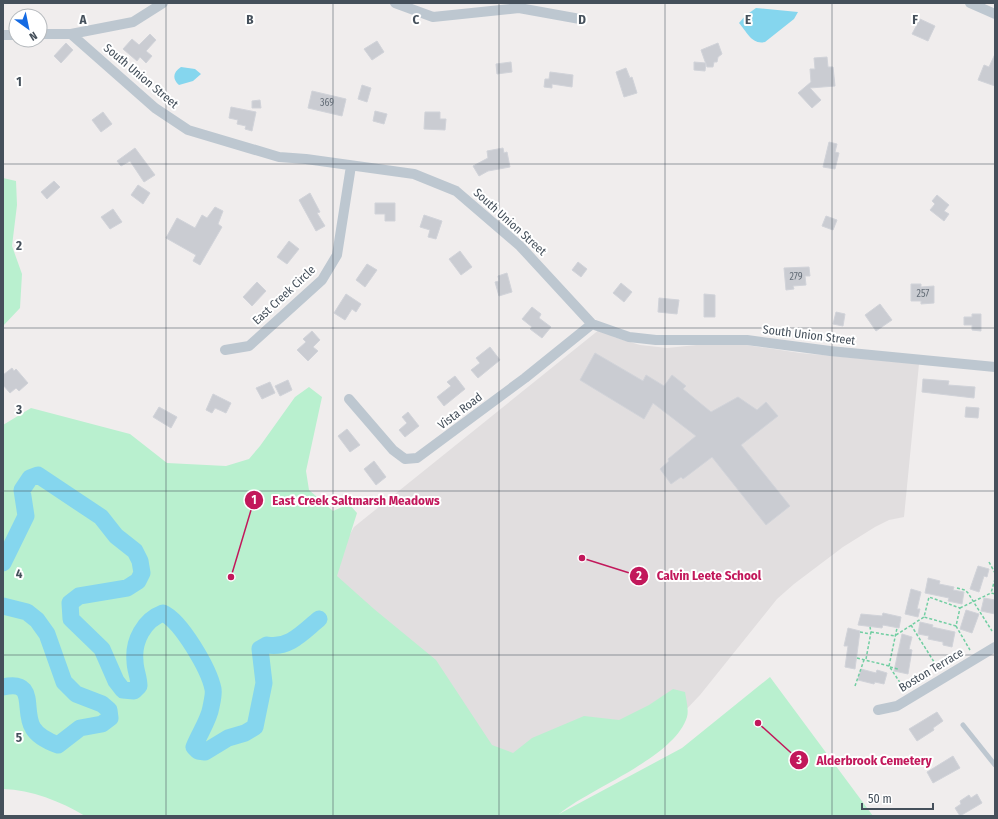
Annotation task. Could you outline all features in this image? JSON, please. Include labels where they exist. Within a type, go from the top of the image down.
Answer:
[{"type":"street","points":[[48,34],[71,34],[133,22],[163,3]]},
{"type":"street","points":[[395,3],[433,17],[519,8],[580,19]]},
{"type":"street","points":[[970,3],[995,14]]},
{"type":"street","name":"South Union Street","points":[[71,34],[155,108],[188,130],[279,157],[414,174],[456,191],[520,246],[592,324],[629,337],[656,340],[746,340],[830,351],[995,367]]},
{"type":"street","name":"East Creek Circle","points":[[225,350],[249,346],[322,280],[337,255],[352,166]]},
{"type":"street","name":"Vista Road","points":[[349,398],[393,450],[405,459],[417,458],[525,378],[592,324]]},
{"type":"street","name":"Boston Terrace","points":[[878,710],[897,706],[995,647]]},
{"type":"lane","points":[[963,725],[995,765]]},
{"type":"path","points":[[989,562],[994,568],[995,573]]},
{"type":"path","points":[[991,593],[995,579]]},
{"type":"path","points":[[957,588],[967,591],[992,631]]},
{"type":"path","points":[[860,632],[896,636],[924,617],[929,597],[960,608],[991,593],[995,594]]},
{"type":"path","points":[[956,626],[960,608]]},
{"type":"path","points":[[924,617],[956,626],[976,659]]},
{"type":"path","points":[[911,625],[944,678]]},
{"type":"path","points":[[855,686],[865,660],[871,633],[870,627]]},
{"type":"path","points":[[897,628],[890,666],[901,684]]},
{"type":"path","points":[[857,658],[898,669]]},
{"type":"shaded area","points":[[600,329],[614,337],[640,345],[667,348],[726,342],[800,353],[919,364],[904,517],[889,520],[843,547],[794,584],[777,599],[700,695],[679,717],[506,766],[326,578],[354,527]]},
{"type":"green space","points":[[3,178],[16,181],[17,205],[12,246],[22,274],[20,308],[3,326]]},
{"type":"green space","points":[[309,387],[322,397],[306,471],[309,490],[333,511],[349,504],[357,513],[337,576],[374,609],[436,660],[492,745],[513,753],[532,738],[584,716],[619,720],[649,705],[673,689],[685,692],[688,708],[687,717],[679,732],[666,746],[649,759],[573,804],[559,814],[682,748],[770,677],[873,816],[85,816],[46,797],[3,789],[3,425],[31,408],[130,434],[167,463],[226,466],[249,459],[295,397]]},
{"type":"water","points":[[756,8],[798,12],[794,19],[765,42],[757,42],[750,37],[739,23],[745,16]]},
{"type":"water","points":[[181,67],[195,69],[201,74],[193,81],[179,85],[174,76],[176,71]]},
{"type":"building","points":[[920,19],[935,26],[928,41],[912,34]]},
{"type":"building","points":[[150,34],[156,40],[146,51],[152,56],[146,63],[140,57],[137,61],[123,49],[132,39],[139,45]]},
{"type":"building","points":[[377,41],[384,52],[372,60],[364,49]]},
{"type":"building","points":[[66,43],[73,50],[61,63],[54,56]]},
{"type":"building","points":[[718,43],[722,54],[718,57],[717,62],[714,62],[713,67],[707,67],[701,50]]},
{"type":"building","points":[[995,54],[995,86],[978,80],[984,65],[989,67]]},
{"type":"building","points":[[827,57],[828,67],[833,67],[835,86],[810,88],[821,100],[812,108],[798,93],[811,82],[810,69],[815,69],[814,58]]},
{"type":"building","points":[[511,62],[512,72],[497,74],[496,64]]},
{"type":"building","points":[[694,62],[706,63],[705,71],[694,70]]},
{"type":"building","points":[[626,68],[630,78],[632,77],[637,93],[624,97],[616,72]]},
{"type":"building","points":[[550,72],[573,75],[572,87],[552,84],[552,88],[544,87],[545,79],[549,79]]},
{"type":"building","points":[[362,85],[371,88],[367,102],[358,99]]},
{"type":"building","points":[[312,91],[346,99],[342,116],[308,108]]},
{"type":"building","points":[[260,100],[261,108],[252,108],[252,101]]},
{"type":"building","points":[[231,107],[256,112],[252,131],[245,129],[246,126],[237,124],[238,120],[229,118]]},
{"type":"building","points":[[375,111],[387,114],[384,124],[373,121]]},
{"type":"building","points":[[103,112],[112,124],[101,132],[92,120]]},
{"type":"building","points":[[425,112],[440,112],[440,119],[446,119],[445,130],[424,129]]},
{"type":"building","points":[[829,142],[837,144],[835,152],[839,153],[835,169],[823,167]]},
{"type":"building","points":[[135,148],[155,175],[144,182],[130,161],[121,166],[117,161]]},
{"type":"building","points":[[503,148],[504,153],[507,152],[510,167],[488,171],[479,176],[473,166],[488,158],[487,151]]},
{"type":"building","points":[[54,181],[60,187],[47,199],[41,192]]},
{"type":"building","points":[[138,185],[150,193],[143,204],[131,195]]},
{"type":"building","points":[[310,193],[320,212],[317,213],[325,226],[316,231],[299,200]]},
{"type":"building","points":[[937,195],[949,205],[944,211],[949,214],[944,221],[930,210],[935,204],[932,201]]},
{"type":"building","points":[[375,203],[395,203],[395,221],[385,221],[385,214],[375,214]]},
{"type":"building","points":[[215,207],[223,211],[218,224],[222,227],[200,265],[193,261],[196,255],[166,238],[177,218],[195,228],[202,215],[207,218]]},
{"type":"building","points":[[113,209],[122,222],[110,229],[101,217]]},
{"type":"building","points":[[424,215],[442,221],[436,239],[428,237],[430,230],[420,227]]},
{"type":"building","points":[[826,216],[837,220],[833,230],[822,226]]},
{"type":"building","points":[[289,241],[299,249],[287,264],[277,257]]},
{"type":"building","points":[[460,251],[472,267],[461,275],[449,259]]},
{"type":"building","points":[[578,262],[587,269],[581,277],[572,270]]},
{"type":"building","points":[[367,264],[377,270],[365,287],[356,280]]},
{"type":"building","points":[[809,267],[810,276],[805,276],[806,285],[793,286],[794,289],[786,290],[784,268]]},
{"type":"building","points":[[507,273],[512,292],[499,296],[495,282],[499,281],[498,276]]},
{"type":"building","points":[[257,282],[266,291],[252,306],[243,297]]},
{"type":"building","points":[[621,283],[632,292],[624,302],[613,293]]},
{"type":"building","points":[[911,284],[921,284],[921,287],[934,286],[934,303],[921,304],[921,301],[911,301]]},
{"type":"building","points":[[346,294],[361,304],[356,312],[352,309],[345,320],[334,313]]},
{"type":"building","points":[[704,294],[715,295],[715,317],[704,317]]},
{"type":"building","points":[[659,298],[679,300],[677,314],[658,312]]},
{"type":"building","points":[[880,304],[892,320],[876,331],[865,315]]},
{"type":"building","points":[[532,307],[541,314],[539,318],[551,327],[542,338],[530,329],[532,327],[522,319]]},
{"type":"building","points":[[836,312],[845,314],[843,326],[833,324]]},
{"type":"building","points":[[972,314],[981,314],[981,331],[972,330],[972,325],[964,325],[964,317],[972,317]]},
{"type":"building","points":[[312,331],[320,340],[313,347],[318,351],[308,361],[297,350],[306,342],[303,339]]},
{"type":"building","points":[[490,347],[500,360],[478,378],[471,370],[480,363],[476,358]]},
{"type":"building","points":[[595,353],[643,381],[646,375],[664,386],[672,375],[686,386],[683,389],[711,412],[738,397],[757,410],[766,402],[778,416],[741,445],[790,506],[766,525],[712,457],[683,479],[681,477],[671,484],[660,469],[669,461],[668,459],[696,436],[653,403],[644,419],[580,380]]},
{"type":"building","points":[[12,368],[14,371],[16,369],[28,383],[19,391],[16,388],[10,393],[3,385],[3,375]]},
{"type":"building","points":[[455,376],[465,389],[444,406],[437,397],[451,386],[447,382]]},
{"type":"building","points":[[923,379],[949,381],[948,385],[975,387],[974,398],[922,392]]},
{"type":"building","points":[[288,380],[292,390],[280,396],[275,386]]},
{"type":"building","points":[[270,382],[275,393],[262,399],[256,388]]},
{"type":"building","points":[[213,394],[231,403],[226,413],[215,408],[212,413],[206,410]]},
{"type":"building","points":[[159,407],[177,417],[171,428],[153,417]]},
{"type":"building","points":[[966,407],[979,408],[978,418],[965,417]]},
{"type":"building","points":[[408,412],[419,426],[405,437],[399,430],[407,423],[402,417]]},
{"type":"building","points":[[347,429],[360,445],[350,452],[338,436]]},
{"type":"building","points":[[374,461],[386,477],[376,485],[364,469]]},
{"type":"building","points":[[978,566],[989,569],[987,577],[984,576],[979,592],[970,589]]},
{"type":"building","points":[[928,578],[940,581],[939,584],[954,587],[953,590],[964,592],[962,604],[948,601],[949,598],[925,593]]},
{"type":"building","points":[[911,589],[921,592],[917,609],[920,609],[918,617],[905,614]]},
{"type":"building","points":[[984,598],[995,600],[995,614],[981,611]]},
{"type":"building","points":[[966,610],[979,614],[972,633],[960,629]]},
{"type":"building","points":[[883,613],[901,617],[899,628],[883,625],[882,628],[858,625],[861,614],[882,616]]},
{"type":"building","points":[[920,622],[933,625],[932,627],[955,632],[952,647],[943,645],[943,642],[928,639],[929,636],[918,634]]},
{"type":"building","points":[[848,628],[860,631],[855,669],[845,667],[848,646],[844,646]]},
{"type":"building","points":[[902,634],[912,637],[909,649],[912,650],[908,674],[894,671]]},
{"type":"building","points":[[861,669],[876,673],[877,670],[887,673],[884,684],[875,682],[874,684],[858,680]]},
{"type":"building","points":[[937,712],[943,721],[933,728],[934,730],[917,741],[909,729]]},
{"type":"building","points":[[798,754],[804,764],[795,770],[789,760]]},
{"type":"building","points":[[953,756],[960,768],[933,783],[927,772]]},
{"type":"building","points":[[977,794],[982,803],[960,816],[955,808],[961,804],[960,801],[969,795],[971,798]]},
{"type":"waterway","points":[[3,563],[26,516],[22,490],[30,478],[38,475],[101,517],[116,536],[135,551],[140,561],[142,573],[138,581],[127,588],[79,596],[70,603],[71,619],[102,649],[116,681],[123,690],[134,691],[139,686],[135,664],[135,653],[141,632],[150,621],[163,613],[178,625],[200,658],[213,689],[210,712],[194,747],[198,751],[205,752],[228,738],[245,733],[255,727],[264,683],[260,649],[267,645],[275,646],[289,642],[319,619]]},
{"type":"waterway","points":[[3,606],[27,612],[37,620],[47,634],[64,682],[76,694],[102,704],[109,710],[110,718],[102,724],[80,728],[58,745],[41,737],[33,728],[30,721],[25,692],[21,688],[14,686],[3,687]]},
{"type":"place","name":"Calvin Leete School","points":[[582,558]]},
{"type":"place","name":"East Creek Saltmarsh Meadows","points":[[231,577]]},
{"type":"place","name":"Alderbrook Cemetery","points":[[758,723]]}]
